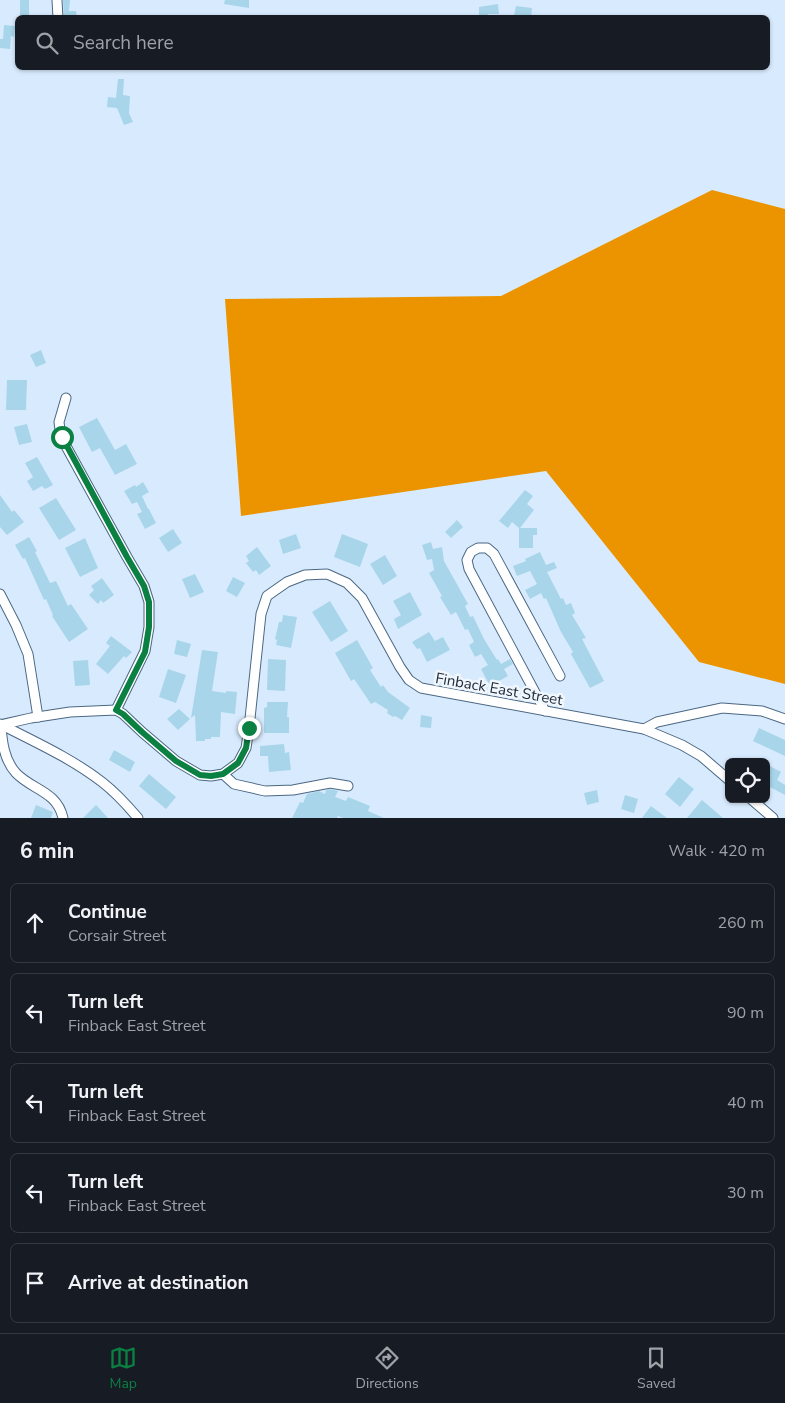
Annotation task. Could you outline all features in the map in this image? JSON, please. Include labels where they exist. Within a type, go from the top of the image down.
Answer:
[{"type":"street","points":[[57,0],[58,15]]},
{"type":"street","points":[[66,398],[59,422],[62,437],[144,586],[149,602],[149,627],[145,652],[116,710]]},
{"type":"street","points":[[545,711],[469,569],[467,560],[471,552],[478,548],[487,548],[494,554],[560,676]]},
{"type":"street","name":"Finback East Street","points":[[223,774],[238,763],[246,748],[261,614],[267,596],[288,582],[305,574],[327,574],[347,583],[362,598],[400,667],[409,680],[421,688],[644,729],[682,745],[701,756],[725,777]]},
{"type":"street","points":[[0,594],[28,654],[38,717]]},
{"type":"street","points":[[644,729],[657,722],[722,708],[762,711],[785,719]]},
{"type":"street","points":[[0,725],[70,712],[116,710],[176,761],[200,775],[223,774],[234,784],[265,791],[294,790],[330,783],[348,786]]},
{"type":"street","points":[[0,725],[4,750],[16,772],[28,783],[53,798],[63,818]]},
{"type":"street","points":[[0,725],[87,771],[104,783],[138,818]]},
{"type":"street","points":[[756,803],[773,818]]},
{"type":"shaded area","points":[[712,190],[785,209],[785,684],[699,662],[546,471],[241,516],[225,299],[501,296]]},
{"type":"building","points":[[20,0],[29,0],[29,15],[20,15]]},
{"type":"building","points":[[63,0],[70,0],[69,11],[76,11],[77,15],[64,15]]},
{"type":"building","points":[[225,0],[249,0],[249,8],[224,4]]},
{"type":"building","points":[[498,4],[499,14],[479,15],[479,7]]},
{"type":"building","points":[[516,6],[532,8],[531,15],[514,15]]},
{"type":"building","points":[[4,25],[15,26],[14,37],[11,36],[10,49],[0,48],[0,39],[3,39]]},
{"type":"building","points":[[118,79],[124,79],[123,95],[130,96],[129,113],[133,122],[124,125],[117,108],[107,107],[108,97],[116,98]]},
{"type":"building","points":[[41,350],[46,363],[36,367],[30,355]]},
{"type":"building","points":[[7,380],[27,380],[26,410],[6,410]]},
{"type":"building","points":[[97,418],[115,450],[126,444],[137,464],[115,475],[100,448],[92,452],[79,427]]},
{"type":"building","points":[[27,424],[32,442],[19,445],[14,427]]},
{"type":"building","points":[[37,457],[53,485],[45,489],[42,486],[33,491],[27,481],[33,477],[25,463]]},
{"type":"building","points":[[143,482],[149,492],[142,496],[156,523],[145,529],[137,514],[142,512],[137,502],[132,504],[124,491],[135,485],[136,487]]},
{"type":"building","points":[[525,490],[533,496],[527,504],[534,510],[520,528],[537,528],[537,535],[533,535],[533,548],[519,548],[519,528],[512,522],[508,528],[499,521]]},
{"type":"building","points":[[0,495],[12,512],[14,510],[24,522],[7,535],[0,527]]},
{"type":"building","points":[[56,498],[76,530],[59,540],[39,508]]},
{"type":"building","points":[[457,520],[463,527],[451,538],[445,532]]},
{"type":"building","points":[[173,529],[182,543],[168,552],[159,538]]},
{"type":"building","points":[[296,534],[301,548],[283,554],[279,540]]},
{"type":"building","points":[[342,534],[368,544],[360,567],[334,557]]},
{"type":"building","points":[[29,537],[50,583],[56,581],[68,606],[71,604],[88,629],[69,642],[52,616],[46,599],[44,600],[25,558],[23,559],[15,545]]},
{"type":"building","points":[[85,538],[98,568],[80,577],[65,548]]},
{"type":"building","points":[[431,542],[433,549],[442,547],[444,561],[468,604],[465,606],[470,617],[473,616],[497,660],[501,664],[510,659],[513,664],[504,669],[508,676],[490,686],[481,669],[488,665],[481,654],[475,657],[469,645],[474,642],[468,629],[465,630],[456,612],[451,615],[429,573],[434,570],[432,559],[427,560],[422,545]]},
{"type":"building","points":[[257,547],[271,566],[259,575],[256,570],[253,572],[246,563],[249,561],[246,556]]},
{"type":"building","points":[[540,552],[546,565],[554,562],[557,568],[547,572],[561,599],[563,598],[566,605],[571,603],[575,613],[572,615],[586,638],[582,639],[604,681],[590,688],[571,654],[573,652],[561,632],[546,598],[544,599],[541,593],[530,599],[525,590],[537,584],[530,571],[517,576],[513,566],[526,561],[525,559]]},
{"type":"building","points":[[385,555],[397,576],[383,585],[370,564]]},
{"type":"building","points":[[195,574],[204,592],[190,598],[182,579]]},
{"type":"building","points":[[233,577],[245,583],[237,597],[226,591]]},
{"type":"building","points":[[102,578],[114,595],[103,603],[101,600],[98,604],[89,595],[94,590],[91,586]]},
{"type":"building","points":[[410,592],[422,615],[398,629],[394,619],[401,615],[393,601]]},
{"type":"building","points":[[330,601],[348,631],[331,642],[312,612]]},
{"type":"building","points":[[283,615],[297,617],[291,648],[276,645],[277,640],[275,639],[279,622],[282,622]]},
{"type":"building","points":[[429,632],[435,641],[443,637],[450,650],[427,662],[420,648],[417,649],[412,642]]},
{"type":"building","points":[[111,636],[132,652],[126,658],[124,656],[108,674],[96,664],[110,646],[106,643]]},
{"type":"building","points":[[177,640],[191,644],[187,657],[174,654]]},
{"type":"building","points":[[357,640],[373,668],[370,670],[381,687],[383,685],[388,692],[410,708],[402,720],[387,713],[388,710],[375,702],[371,704],[354,679],[351,681],[335,653]]},
{"type":"building","points":[[202,650],[218,652],[212,691],[237,692],[235,714],[221,712],[220,737],[196,741],[195,715],[191,718]]},
{"type":"building","points":[[268,659],[286,660],[285,691],[267,690]]},
{"type":"building","points":[[88,660],[90,685],[75,686],[73,661]]},
{"type":"building","points":[[168,669],[186,675],[176,703],[159,697]]},
{"type":"building","points":[[267,702],[288,702],[289,733],[264,733],[264,708],[267,707]]},
{"type":"building","points":[[179,709],[190,719],[178,730],[167,719]]},
{"type":"building","points":[[421,715],[432,717],[431,728],[420,727]]},
{"type":"building","points":[[759,728],[785,740],[785,756],[753,741]]},
{"type":"building","points":[[284,744],[285,753],[289,752],[291,770],[269,772],[268,756],[260,756],[260,746]]},
{"type":"building","points":[[114,750],[135,762],[130,772],[109,760]]},
{"type":"building","points":[[770,766],[781,772],[777,780],[785,785],[785,795],[770,787]]},
{"type":"building","points":[[149,774],[176,797],[166,809],[139,786]]},
{"type":"building","points":[[679,777],[694,789],[680,807],[665,794]]},
{"type":"building","points":[[326,790],[338,791],[335,797],[346,801],[348,797],[370,806],[368,811],[384,818],[343,818],[338,816],[337,818],[292,818],[300,802],[303,803],[307,794],[319,791],[325,794]]},
{"type":"building","points":[[597,790],[599,802],[587,805],[584,793]]},
{"type":"building","points":[[625,795],[638,799],[634,813],[621,809]]},
{"type":"building","points":[[702,800],[723,818],[687,818]]},
{"type":"building","points":[[36,805],[53,812],[51,818],[31,818]]},
{"type":"building","points":[[96,805],[108,818],[83,818]]},
{"type":"building","points":[[651,806],[667,818],[642,818]]},
{"type":"route","points":[[62,437],[144,586],[149,602],[149,627],[145,652],[116,710],[176,761],[200,775],[223,774],[238,763],[246,748],[249,728]]}]
